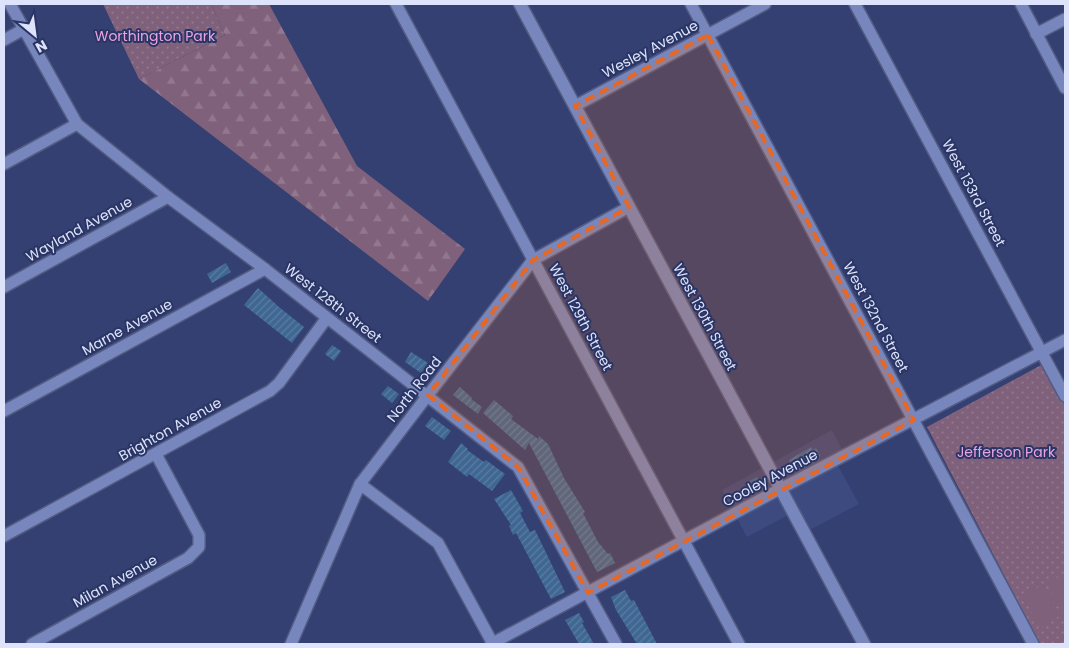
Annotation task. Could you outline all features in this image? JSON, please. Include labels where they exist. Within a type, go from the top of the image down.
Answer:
[{"type":"main road","name":"West 130th Street","points":[[520,4],[864,644]]},
{"type":"street","name":"West 128th Street","points":[[10,4],[77,124],[168,197],[265,269],[326,319],[428,395],[518,467],[616,644]]},
{"type":"street","name":"West 129th Street","points":[[396,4],[739,644]]},
{"type":"street","name":"West 132nd Street","points":[[691,4],[1033,644]]},
{"type":"street","name":"Wesley Avenue","points":[[575,106],[766,4]]},
{"type":"street","name":"West 133rd Street","points":[[856,4],[1065,396]]},
{"type":"street","points":[[1020,4],[1065,88]]},
{"type":"street","points":[[1036,34],[1065,19]]},
{"type":"street","points":[[4,40],[24,29]]},
{"type":"street","points":[[4,164],[77,124]]},
{"type":"street","name":"Wayland Avenue","points":[[4,287],[168,197]]},
{"type":"street","name":"North Road","points":[[291,644],[360,484],[428,395],[533,260],[628,208]]},
{"type":"street","name":"Marne Avenue","points":[[4,411],[265,269]]},
{"type":"street","name":"Brighton Avenue","points":[[4,536],[270,391],[279,383],[326,319]]},
{"type":"street","name":"Cooley Avenue","points":[[492,644],[780,489],[1065,340]]},
{"type":"street","name":"Milan Avenue","points":[[32,644],[188,558],[198,547],[199,535],[156,454]]},
{"type":"street","points":[[360,484],[438,543],[492,644]]},
{"type":"highlighted area","points":[[708,35],[914,420],[588,593],[518,467],[428,395],[533,260],[629,207],[575,106]]},
{"type":"shaded area","points":[[832,430],[847,459],[837,464],[859,504],[800,535],[788,515],[747,537],[722,490]]},
{"type":"green space","name":"Worthington Park","points":[[103,4],[211,4],[225,35],[139,79]]},
{"type":"green space","points":[[211,4],[269,4],[357,166],[465,249],[428,301],[139,79],[225,35]]},
{"type":"green space","name":"Jefferson Park","points":[[1043,364],[1065,406],[1065,644],[1040,644],[927,427]]},
{"type":"green space","points":[[1065,574],[1065,614],[1063,615],[1047,583]]},
{"type":"green space","points":[[1044,584],[1060,616],[1039,627],[1023,595]]},
{"type":"building","points":[[226,263],[231,272],[212,283],[207,274]]},
{"type":"building","points":[[258,288],[304,327],[292,343],[244,305]]},
{"type":"building","points":[[332,345],[341,351],[334,361],[325,354]]},
{"type":"building","points":[[411,352],[428,363],[421,373],[405,362]]},
{"type":"building","points":[[388,386],[399,394],[392,403],[381,394]]},
{"type":"building","points":[[460,387],[482,407],[478,414],[453,395]]},
{"type":"building","points":[[494,400],[513,416],[511,419],[538,439],[539,436],[548,444],[564,478],[585,512],[583,513],[598,542],[608,554],[610,553],[615,563],[597,572],[529,443],[525,450],[483,413]]},
{"type":"building","points":[[432,417],[451,431],[444,440],[425,426]]},
{"type":"building","points":[[461,443],[467,450],[484,462],[486,460],[505,474],[492,491],[469,474],[467,477],[448,462]]},
{"type":"building","points":[[811,447],[812,450],[816,448],[820,456],[817,458],[819,460],[796,472],[789,460]]},
{"type":"building","points":[[757,477],[763,489],[752,495],[746,483]]},
{"type":"building","points":[[511,490],[523,511],[520,513],[530,532],[535,530],[565,592],[551,599],[516,533],[513,535],[509,526],[511,525],[494,499]]},
{"type":"building","points":[[625,590],[631,601],[634,600],[657,644],[637,644],[616,610],[611,597]]},
{"type":"building","points":[[579,613],[584,622],[582,623],[594,644],[579,644],[565,620]]}]
